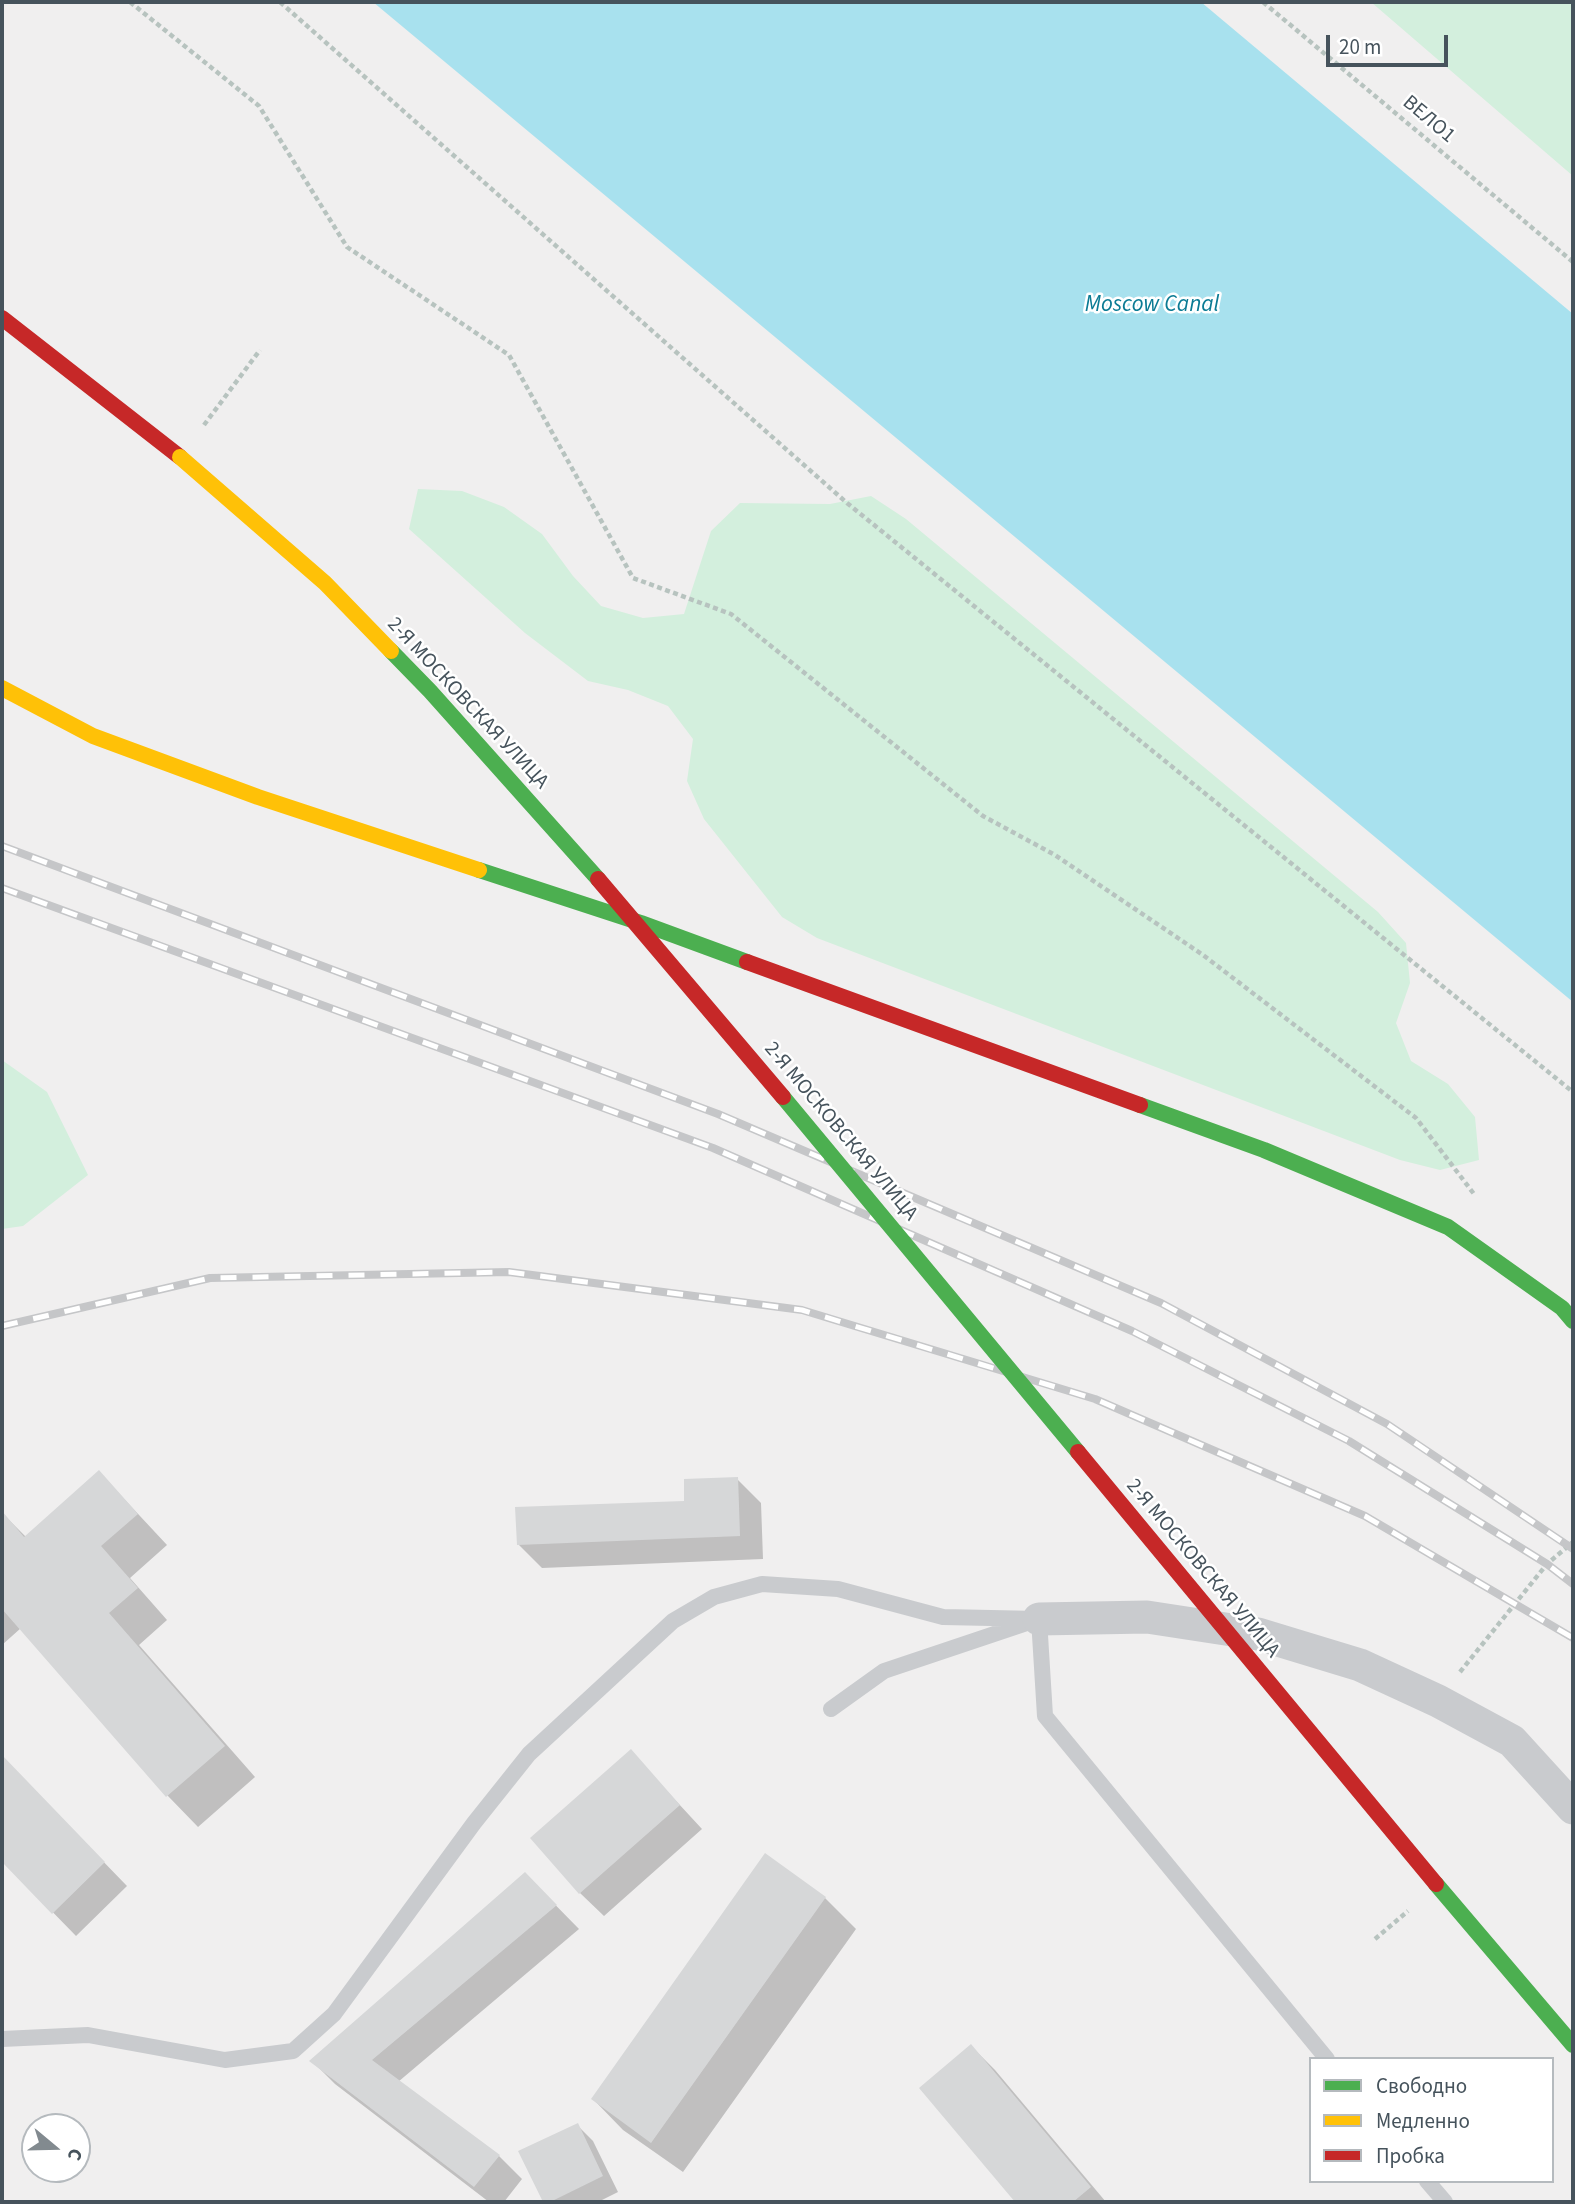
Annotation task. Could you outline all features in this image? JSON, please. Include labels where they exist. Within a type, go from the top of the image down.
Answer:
[{"type":"main road","name":"2-Я МОСКОВСКАЯ УЛИЦА","points":[[2,318],[180,457],[325,583],[429,691],[599,880],[742,1047],[1436,1884],[1573,2045]]},
{"type":"main road","points":[[2,688],[93,736],[233,788],[641,923],[1264,1150],[1448,1227],[1562,1308],[1573,1321]]},
{"type":"street","points":[[1039,1619],[1147,1617],[1258,1634],[1360,1665],[1438,1701],[1512,1741],[1573,1808]]},
{"type":"lane","points":[[2,2039],[88,2035],[225,2060],[293,2051],[334,2014],[528,1754],[673,1621],[714,1597],[762,1584],[825,1588],[838,1589],[943,1617],[1039,1619]]},
{"type":"lane","points":[[831,1709],[884,1671],[1039,1619]]},
{"type":"lane","points":[[1039,1619],[1045,1716],[1325,2057]]},
{"type":"lane","points":[[1429,2183],[1445,2202]]},
{"type":"path","points":[[130,2],[259,106],[346,247],[509,355],[632,578],[731,614],[983,817],[1055,855],[1203,955],[1416,1118],[1481,1202]]},
{"type":"path","points":[[280,2],[847,503],[1573,1092]]},
{"type":"path","name":"ВЕЛО1","points":[[1263,2],[1573,262]]},
{"type":"path","points":[[180,457],[260,350]]},
{"type":"path","points":[[1438,1701],[1547,1564],[1573,1542]]},
{"type":"path","points":[[1375,1939],[1412,1908]]},
{"type":"green space","points":[[1371,2],[1573,2],[1573,176]]},
{"type":"green space","points":[[418,489],[462,491],[504,507],[542,534],[573,576],[601,606],[643,618],[684,614],[711,531],[740,503],[830,504],[871,496],[906,519],[1378,912],[1406,943],[1410,983],[1396,1023],[1411,1061],[1448,1084],[1475,1117],[1479,1160],[1440,1170],[1400,1160],[817,938],[782,917],[704,819],[687,781],[693,739],[668,706],[628,690],[588,681],[525,633],[409,529]]},
{"type":"green space","points":[[2,1060],[47,1092],[88,1175],[23,1226],[2,1229]]},
{"type":"water","name":"Moscow Canal","points":[[373,2],[1201,2],[1573,314],[1573,1002]]},
{"type":"building","points":[[99,1470],[138,1514],[101,1546],[138,1588],[109,1613],[225,1746],[166,1797],[2,1609],[2,1511],[24,1537]]},
{"type":"building","points":[[738,1477],[740,1536],[517,1545],[515,1507],[684,1501],[684,1479]]},
{"type":"building","points":[[631,1749],[680,1805],[579,1894],[530,1838]]},
{"type":"building","points":[[2,1755],[105,1862],[52,1914],[2,1862]]},
{"type":"building","points":[[765,1853],[826,1897],[651,2143],[591,2099]]},
{"type":"building","points":[[525,1872],[557,1905],[372,2060],[500,2155],[474,2187],[309,2061]]},
{"type":"building","points":[[971,2044],[1091,2187],[1073,2202],[1015,2202],[919,2088]]},
{"type":"building","points":[[578,2123],[603,2176],[550,2202],[543,2202],[518,2151]]},
{"type":"railway","points":[[2,846],[718,1114],[1161,1303],[1387,1424],[1573,1549]]},
{"type":"railway","points":[[2,888],[713,1148],[1132,1331],[1349,1441],[1547,1564],[1573,1584]]},
{"type":"railway","points":[[2,1326],[210,1278],[509,1272],[802,1310],[1095,1399],[1365,1516],[1573,1638]]},
{"type":"traffic: fast","points":[[391,651],[598,879]]},
{"type":"traffic: fast","points":[[479,870],[641,923],[747,962]]},
{"type":"traffic: fast","points":[[783,1097],[1078,1452]]},
{"type":"traffic: fast","points":[[1140,1105],[1264,1150],[1448,1227],[1562,1308],[1573,1321]]},
{"type":"traffic: fast","points":[[1436,1884],[1573,2045]]},
{"type":"traffic: slow","points":[[180,457],[325,583],[391,651]]},
{"type":"traffic: slow","points":[[2,688],[93,736],[258,797],[479,870]]},
{"type":"traffic: jam","points":[[2,318],[180,457]]},
{"type":"traffic: jam","points":[[598,879],[783,1097]]},
{"type":"traffic: jam","points":[[747,962],[1140,1105]]},
{"type":"traffic: jam","points":[[1078,1452],[1436,1884]]}]
